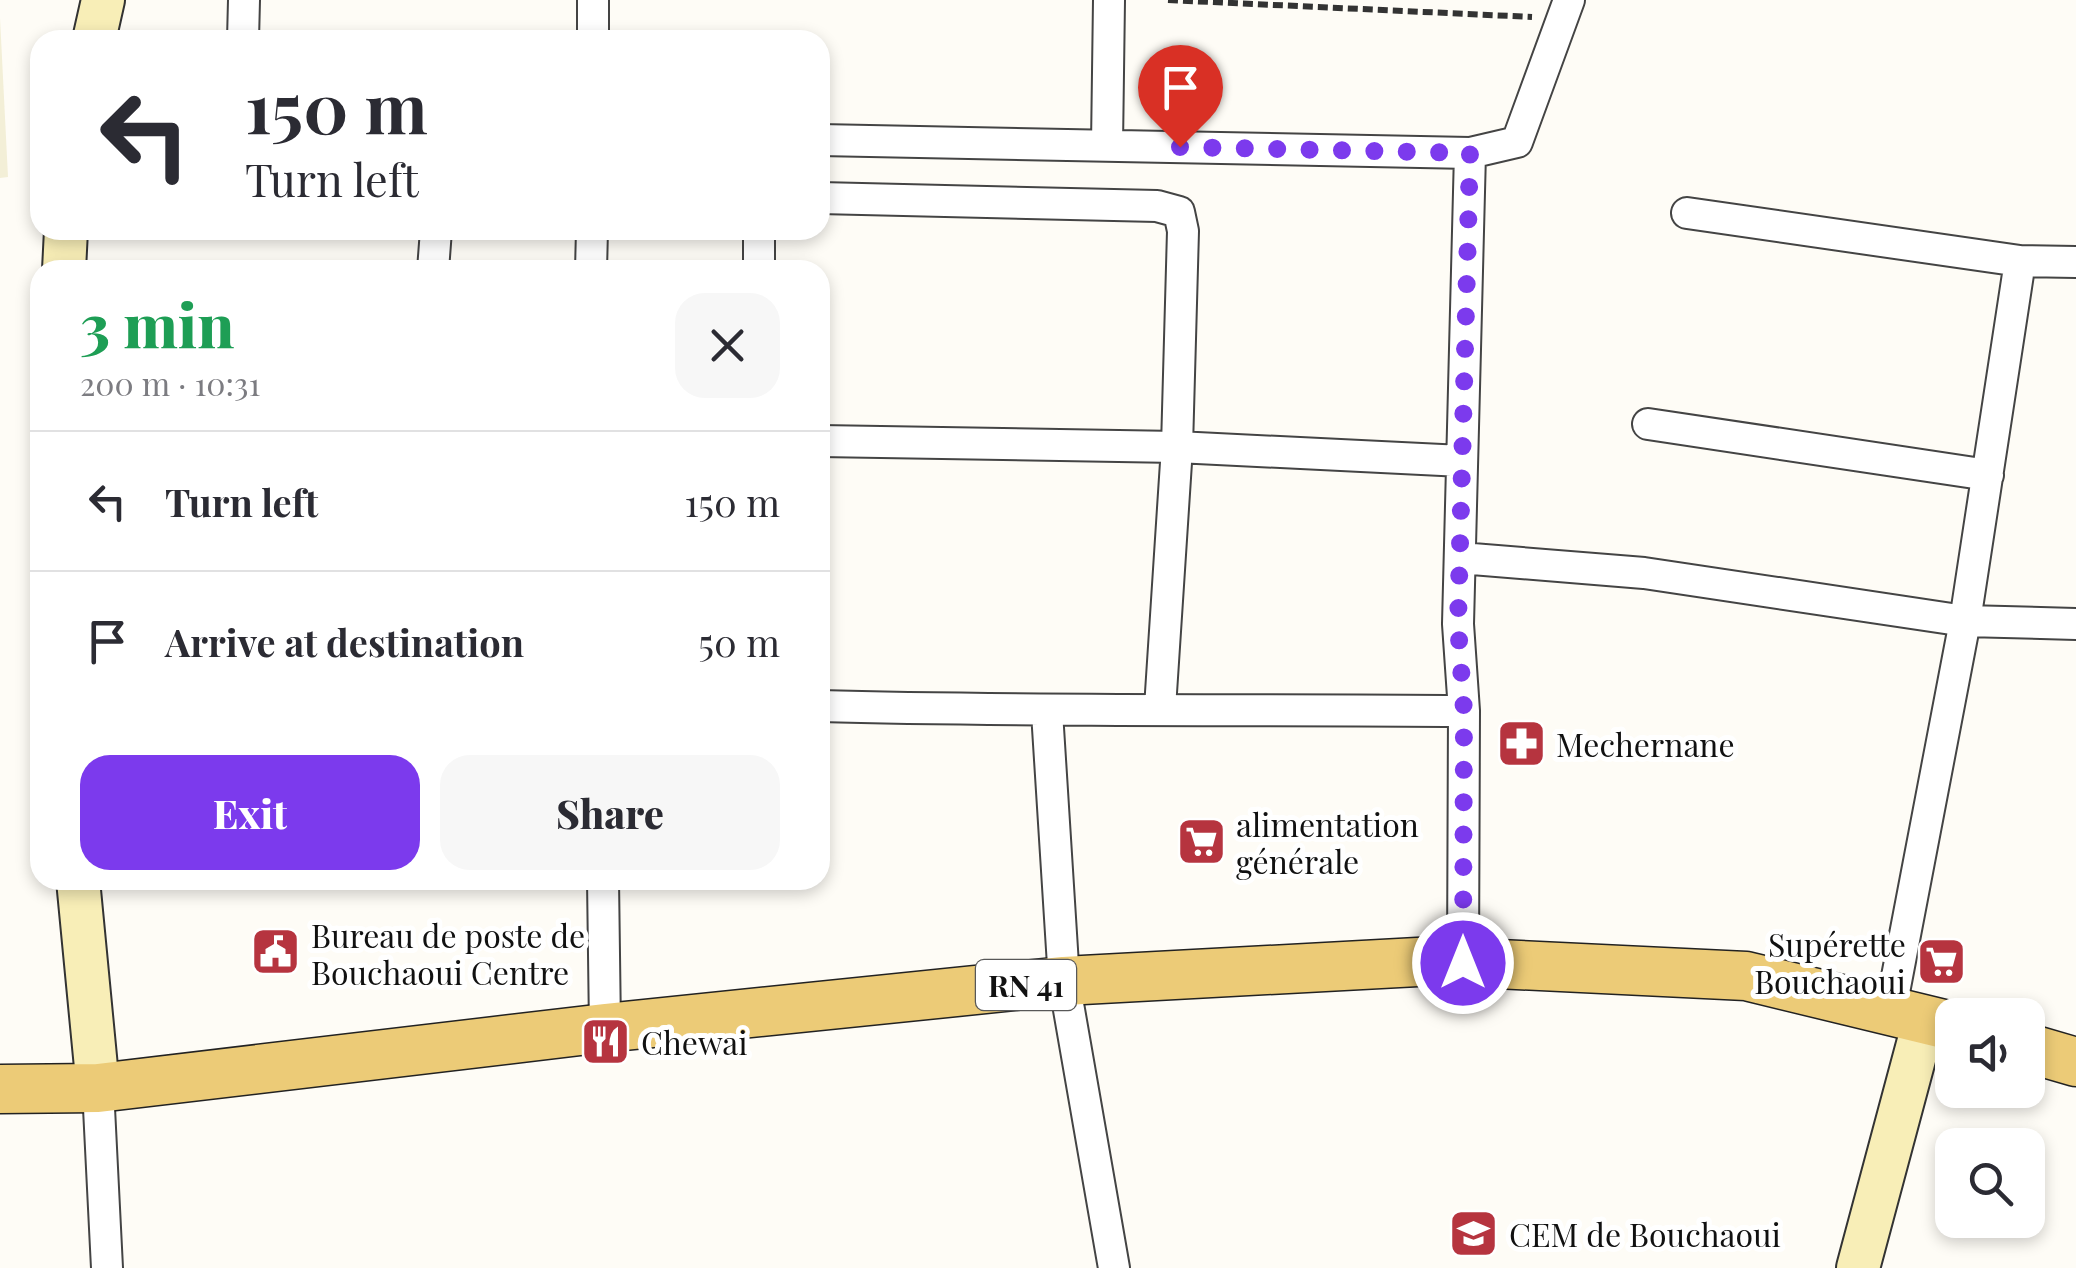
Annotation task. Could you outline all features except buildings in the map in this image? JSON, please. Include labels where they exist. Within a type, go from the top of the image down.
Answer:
[{"type":"main road","points":[[96,30],[104,0]]},
{"type":"main road","points":[[79,890],[98,1088]]},
{"type":"main road","name":"RN 41","points":[[0,1089],[98,1088],[605,1028],[1064,982],[1240,969],[1463,963],[1746,976],[1923,1017]]},
{"type":"main road","points":[[1858,1268],[1923,1017]]},
{"type":"main road","points":[[2045,1053],[2076,1062]]},
{"type":"street","points":[[243,30],[244,0]]},
{"type":"street","points":[[593,0],[593,30]]},
{"type":"street","points":[[1107,146],[1109,0]]},
{"type":"street","points":[[830,140],[1470,153],[1516,142],[1566,9]]},
{"type":"street","points":[[1463,963],[1460,558],[1470,153]]},
{"type":"street","points":[[830,198],[1157,206],[1179,212],[1183,231],[1176,447],[1160,708]]},
{"type":"street","points":[[1687,213],[2020,260],[2076,262]]},
{"type":"street","points":[[1923,1017],[1965,621],[2020,260]]},
{"type":"street","points":[[1648,424],[1988,475]]},
{"type":"street","points":[[830,441],[1176,447],[1462,461]]},
{"type":"street","points":[[1460,558],[1644,573],[1965,621],[2076,624]]},
{"type":"street","points":[[830,706],[1046,712],[1160,708],[1464,711]]},
{"type":"street","points":[[1046,712],[1064,982],[1114,1268]]},
{"type":"street","points":[[602,890],[605,1028]]},
{"type":"street","points":[[98,1088],[106,1268]]},
{"type":"path","points":[[1168,0],[1566,9]]},
{"type":"shaded area","points":[[0,18],[8,177],[0,178]]},
{"type":"place","name":"Mechernane","points":[[1521,743]]},
{"type":"place","name":"alimentation générale","points":[[1201,841]]},
{"type":"place","name":"Bureau de poste de Bouchaoui Centre","points":[[276,952]]},
{"type":"place","name":"Supérette Bouchaoui","points":[[1941,961]]},
{"type":"place","name":"Chewai","points":[[606,1041]]},
{"type":"place","name":"CEM de Bouchaoui","points":[[1474,1233]]},
{"type":"route","points":[[1180,147],[1470,153],[1458,624],[1464,711],[1463,963]]}]
